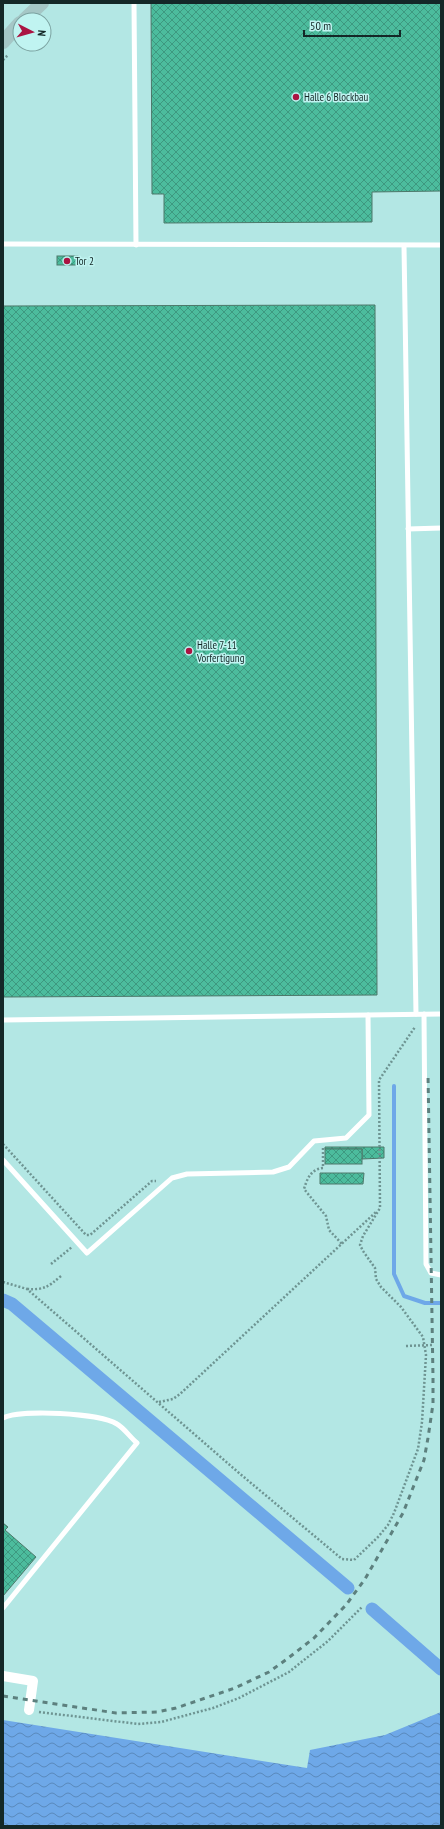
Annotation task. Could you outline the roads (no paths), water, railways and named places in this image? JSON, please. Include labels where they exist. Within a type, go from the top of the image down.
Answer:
[{"type":"main road","points":[[32,12],[42,3]]},
{"type":"main road","points":[[3,42],[12,32]]},
{"type":"street","points":[[3,1676],[33,1681],[29,1710]]},
{"type":"lane","points":[[134,3],[136,245]]},
{"type":"lane","points":[[3,244],[441,245]]},
{"type":"lane","points":[[404,246],[416,1014]]},
{"type":"lane","points":[[408,528],[441,528]]},
{"type":"lane","points":[[424,1014],[426,1264],[431,1273],[441,1275]]},
{"type":"lane","points":[[3,1020],[441,1014]]},
{"type":"lane","points":[[3,1160],[87,1253],[172,1178],[187,1174],[273,1172],[289,1167],[314,1141],[346,1138],[369,1115],[368,1015]]},
{"type":"lane","points":[[3,1418],[8,1415],[33,1413],[92,1416],[103,1418],[118,1424],[137,1443],[3,1608]]},
{"type":"water","points":[[441,1712],[441,1826],[3,1826],[3,1720],[307,1768],[310,1750],[385,1735]]},
{"type":"waterway","points":[[394,1086],[394,1274],[404,1296],[425,1303],[441,1303]]},
{"type":"waterway","points":[[3,1300],[12,1304],[348,1588]]},
{"type":"waterway","points":[[372,1609],[441,1669]]},
{"type":"railway","points":[[3,1696],[116,1713],[157,1712],[176,1708],[235,1688],[269,1672],[314,1638],[346,1605],[365,1579],[403,1513],[424,1460],[433,1404],[428,1074]]},
{"type":"place","name":"Halle 6 Blockbau","points":[[296,97]]},
{"type":"place","name":"Tor 2","points":[[67,261]]},
{"type":"place","name":"Halle 7-11 Vorfertigung","points":[[189,651]]}]
